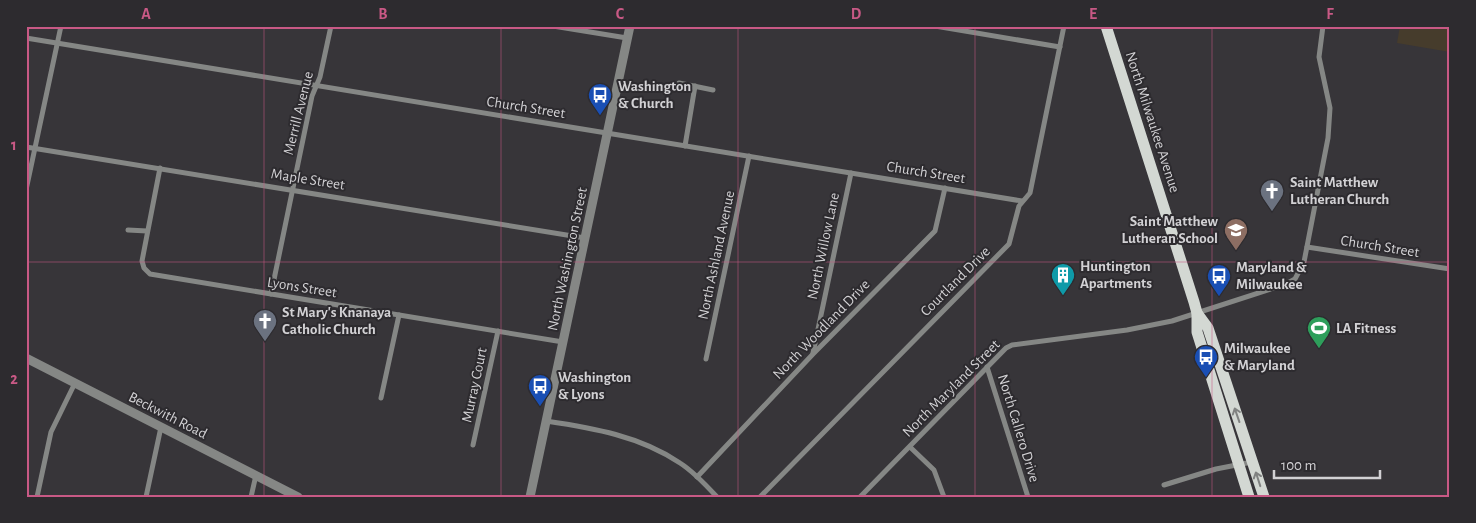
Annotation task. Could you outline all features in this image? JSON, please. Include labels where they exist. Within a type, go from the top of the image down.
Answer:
[{"type":"main road","name":"North Milwaukee Avenue","points":[[1106,26],[1197,313],[1197,332],[1249,497]]},
{"type":"main road","name":"North Milwaukee Avenue","points":[[1197,313],[1208,328],[1264,497]]},
{"type":"street","points":[[26,190],[61,26]]},
{"type":"street","name":"Merrill Avenue","points":[[271,294],[312,96],[331,26]]},
{"type":"street","points":[[552,26],[627,38]]},
{"type":"street","name":"North Washington Street","points":[[530,497],[630,26]]},
{"type":"street","points":[[935,26],[1060,47]]},
{"type":"street","name":"Courtland Drive","points":[[760,497],[1009,244],[1022,201],[1030,192],[1064,26]]},
{"type":"street","name":"North Maryland Street","points":[[860,497],[1006,348],[1018,343],[1135,328],[1197,313],[1286,284],[1300,271],[1307,247],[1327,148],[1330,108],[1319,57],[1323,26]]},
{"type":"street","name":"Church Street","points":[[26,38],[1022,201]]},
{"type":"street","points":[[679,83],[713,90]]},
{"type":"street","points":[[685,146],[696,86]]},
{"type":"street","name":"Maple Street","points":[[26,147],[585,238]]},
{"type":"street","name":"North Ashland Avenue","points":[[706,359],[749,156]]},
{"type":"street","points":[[128,230],[147,231],[160,168]]},
{"type":"street","name":"North Willow Lane","points":[[813,354],[851,173]]},
{"type":"street","name":"North Woodland Drive","points":[[697,477],[813,354],[935,231],[945,188]]},
{"type":"street","name":"Lyons Street","points":[[147,231],[143,252],[144,268],[157,276],[563,342]]},
{"type":"street","name":"Church Street","points":[[1307,247],[1450,270]]},
{"type":"street","points":[[381,398],[399,315]]},
{"type":"street","name":"Murray Court","points":[[473,445],[498,331]]},
{"type":"street","name":"Beckwith Road","points":[[26,358],[298,497]]},
{"type":"street","name":"North Callero Drive","points":[[987,367],[1028,497]]},
{"type":"street","points":[[37,497],[51,432],[75,383]]},
{"type":"street","points":[[546,421],[629,438],[681,464],[717,497]]},
{"type":"street","points":[[146,497],[161,426]]},
{"type":"street","points":[[910,447],[934,470],[944,497]]},
{"type":"street","points":[[1164,485],[1239,463],[1252,462]]},
{"type":"street","points":[[251,497],[256,475]]},
{"type":"shaded area","points":[[1400,26],[1450,26],[1450,52],[1397,43]]},
{"type":"place","name":"Washington & Church","points":[[600,116]]},
{"type":"place","name":"Saint Matthew Lutheran Church","points":[[1272,212]]},
{"type":"place","name":"Saint Matthew Lutheran School","points":[[1236,251]]},
{"type":"place","name":"Huntington Apartments","points":[[1063,296]]},
{"type":"place","name":"Maryland & Milwaukee","points":[[1219,297]]},
{"type":"place","name":"St Mary's Knanaya Catholic Church","points":[[265,342]]},
{"type":"place","name":"LA Fitness","points":[[1319,349]]},
{"type":"place","name":"Milwaukee & Maryland","points":[[1206,378]]},
{"type":"place","name":"Washington & Lyons","points":[[540,407]]}]
